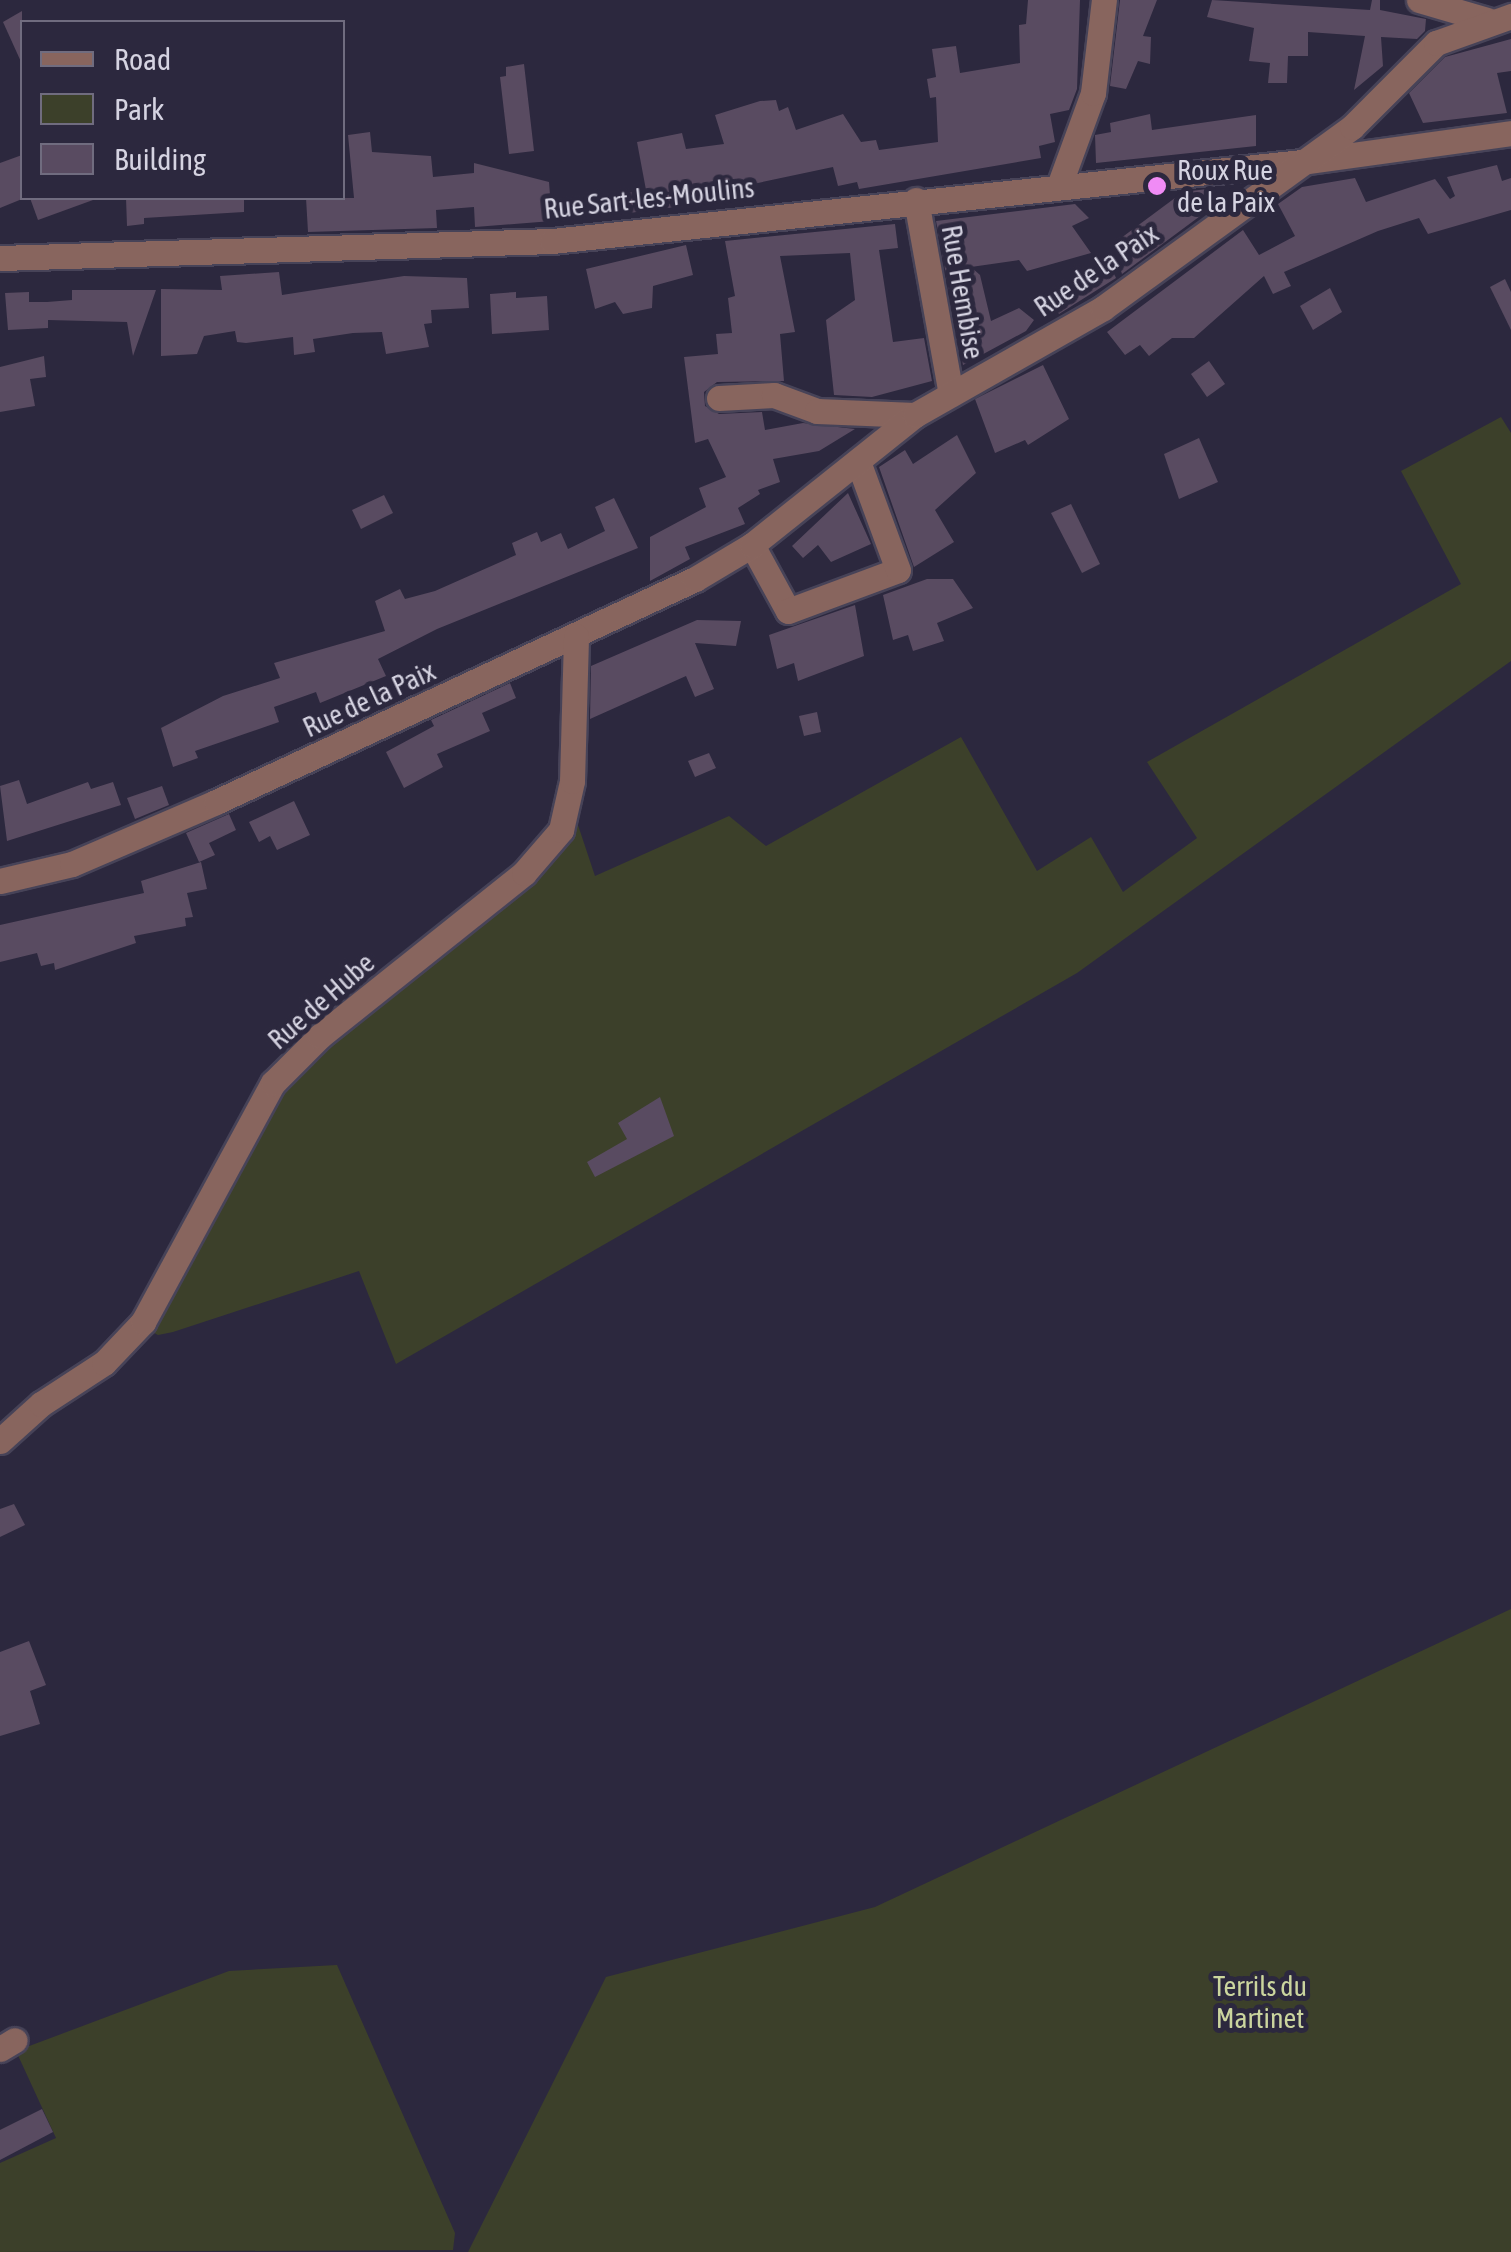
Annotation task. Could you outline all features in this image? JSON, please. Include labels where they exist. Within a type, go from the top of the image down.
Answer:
[{"type":"street","points":[[1059,186],[1093,93],[1104,0]]},
{"type":"street","points":[[1419,0],[1499,18]]},
{"type":"street","name":"Rue de la Paix","points":[[0,882],[90,857],[576,636],[752,545],[859,464],[915,415],[1103,308],[1352,127],[1436,42],[1499,18]]},
{"type":"street","name":"Rue Sart-les-Moulins","points":[[0,258],[552,241],[1302,162],[1511,133]]},
{"type":"street","name":"Rue Hembise","points":[[916,200],[951,394]]},
{"type":"street","points":[[719,398],[774,396],[817,411],[915,415]]},
{"type":"street","points":[[752,545],[788,611],[898,570],[859,464]]},
{"type":"street","name":"Rue de Hube","points":[[0,1441],[41,1404],[104,1363],[143,1322],[273,1083],[320,1036],[524,872],[560,830],[572,781],[576,636]]},
{"type":"green space","points":[[1501,417],[1511,433],[1511,661],[1077,973],[396,1364],[359,1271],[173,1332],[158,1335],[145,1328],[288,1076],[576,819],[595,876],[729,816],[766,846],[961,737],[1037,871],[1091,837],[1123,892],[1197,838],[1147,762],[1461,584],[1401,471]]},
{"type":"green space","name":"Terrils du Martinet","points":[[1511,1609],[1511,2252],[468,2252],[606,1977],[875,1907]]},
{"type":"green space","points":[[337,1965],[455,2233],[453,2250],[0,2252],[0,2163],[56,2138],[16,2051],[229,1971]]},
{"type":"building","points":[[1028,0],[1080,0],[1077,89],[1069,110],[1050,114],[1055,142],[1039,146],[1041,158],[859,189],[857,182],[838,186],[833,167],[753,184],[753,197],[629,213],[626,193],[646,190],[637,142],[682,133],[686,149],[724,144],[715,115],[760,101],[776,100],[779,111],[788,107],[796,130],[843,114],[861,142],[876,140],[879,150],[938,142],[936,97],[930,98],[927,79],[936,77],[932,49],[956,46],[960,73],[1020,63],[1019,25],[1026,24]]},
{"type":"building","points":[[1120,0],[1157,0],[1143,36],[1151,37],[1150,64],[1138,61],[1126,89],[1110,86]]},
{"type":"building","points":[[1212,0],[1370,10],[1372,0],[1380,0],[1380,10],[1426,19],[1425,31],[1417,39],[1381,37],[1383,66],[1354,90],[1365,36],[1308,32],[1308,56],[1288,56],[1287,83],[1268,83],[1270,63],[1249,61],[1254,28],[1207,17]]},
{"type":"building","points":[[22,11],[20,60],[3,22]]},
{"type":"building","points":[[1511,39],[1511,71],[1497,73],[1507,113],[1423,123],[1409,93],[1445,57]]},
{"type":"building","points":[[524,64],[534,151],[509,154],[500,77],[506,76],[506,67]]},
{"type":"building","points":[[1150,114],[1152,130],[1256,115],[1256,146],[1096,163],[1095,135],[1111,132],[1110,123]]},
{"type":"building","points":[[370,132],[372,152],[431,156],[433,177],[474,173],[474,163],[549,182],[552,221],[475,227],[474,207],[436,210],[437,228],[308,232],[306,200],[354,198],[348,135]]},
{"type":"building","points":[[20,156],[20,200],[0,208],[0,163]]},
{"type":"building","points":[[1497,165],[1502,181],[1511,178],[1511,210],[1428,234],[1419,218],[1378,231],[1284,272],[1291,286],[1273,294],[1264,276],[1194,338],[1172,338],[1149,356],[1140,345],[1125,355],[1107,332],[1243,230],[1259,255],[1295,236],[1278,204],[1302,187],[1355,178],[1366,202],[1435,179],[1450,199],[1455,196],[1447,177]]},
{"type":"building","points":[[1207,189],[1215,205],[1122,274],[1113,244],[1183,192]]},
{"type":"building","points":[[31,200],[93,200],[38,220]]},
{"type":"building","points":[[126,200],[244,200],[244,212],[144,218],[144,224],[127,226]]},
{"type":"building","points":[[1075,204],[1089,218],[1072,226],[1091,253],[1027,271],[1019,260],[971,267],[980,275],[991,321],[1019,308],[1034,320],[1026,331],[963,365],[936,221]]},
{"type":"building","points":[[895,224],[898,248],[879,250],[893,342],[924,338],[932,381],[872,397],[834,395],[826,320],[855,300],[850,253],[780,256],[795,332],[780,334],[784,381],[717,382],[704,392],[705,406],[719,414],[762,412],[765,430],[803,423],[855,429],[819,451],[773,459],[780,482],[758,490],[760,494],[738,508],[745,524],[685,547],[690,559],[650,581],[650,537],[706,507],[699,488],[726,477],[708,439],[695,443],[684,357],[718,354],[716,334],[732,333],[728,298],[735,296],[725,241]]},
{"type":"building","points":[[686,245],[693,275],[653,286],[652,308],[623,314],[615,302],[595,309],[586,269]]},
{"type":"building","points":[[1113,271],[1116,278],[1059,314],[1046,297]]},
{"type":"building","points":[[279,272],[282,295],[404,276],[467,278],[469,308],[431,310],[432,323],[424,324],[429,347],[386,354],[382,332],[313,339],[315,352],[294,355],[293,337],[246,343],[237,342],[235,331],[204,336],[197,354],[161,356],[161,289],[222,290],[220,276]]},
{"type":"building","points":[[1505,279],[1511,292],[1511,330],[1490,287]]},
{"type":"building","points":[[1330,288],[1342,312],[1313,330],[1300,306]]},
{"type":"building","points":[[72,290],[156,290],[133,356],[127,322],[48,320],[48,328],[8,330],[5,293],[29,292],[29,302],[47,302],[72,300]]},
{"type":"building","points":[[516,292],[516,298],[547,296],[549,330],[492,334],[490,294]]},
{"type":"building","points":[[44,356],[46,377],[30,379],[35,406],[0,412],[0,367]]},
{"type":"building","points":[[1209,361],[1225,384],[1207,397],[1191,374]]},
{"type":"building","points":[[1043,365],[1069,419],[1028,445],[1025,440],[995,453],[975,399]]},
{"type":"building","points":[[957,435],[976,473],[935,510],[954,542],[914,567],[879,467],[905,450],[913,464]]},
{"type":"building","points":[[1199,438],[1218,482],[1179,499],[1164,454]]},
{"type":"building","points":[[848,493],[871,544],[831,562],[818,545],[803,558],[792,546]]},
{"type":"building","points":[[384,495],[393,513],[361,529],[352,510]]},
{"type":"building","points":[[614,498],[638,548],[437,629],[378,659],[386,676],[320,703],[316,692],[274,707],[279,722],[195,751],[198,758],[173,767],[161,728],[223,696],[280,678],[274,663],[385,631],[375,601],[400,589],[405,599],[435,591],[516,555],[512,543],[537,532],[541,542],[561,533],[568,549],[605,531],[595,507]]},
{"type":"building","points":[[1071,504],[1100,564],[1082,573],[1051,513]]},
{"type":"building","points":[[927,579],[953,579],[973,608],[937,623],[944,641],[913,651],[908,635],[893,640],[883,595]]},
{"type":"building","points":[[855,605],[864,656],[798,681],[794,663],[777,669],[769,635]]},
{"type":"building","points":[[697,620],[741,621],[736,646],[695,643],[714,689],[695,697],[686,676],[590,719],[591,666]]},
{"type":"building","points":[[510,683],[516,698],[482,713],[490,731],[437,754],[443,767],[404,788],[386,752],[434,726],[431,720]]},
{"type":"building","points":[[817,712],[821,732],[804,736],[799,716]]},
{"type":"building","points":[[709,753],[716,768],[695,777],[688,761]]},
{"type":"building","points":[[19,780],[27,804],[88,782],[91,789],[113,782],[121,805],[7,841],[0,786]]},
{"type":"building","points":[[162,786],[169,805],[135,819],[127,798]]},
{"type":"building","points":[[294,801],[310,835],[277,850],[270,836],[259,842],[249,822]]},
{"type":"building","points":[[229,814],[236,830],[209,843],[215,855],[199,862],[186,833]]},
{"type":"building","points":[[201,862],[207,889],[187,893],[193,917],[185,918],[186,926],[134,936],[136,943],[55,970],[54,963],[41,966],[37,953],[0,962],[0,925],[144,893],[141,881]]},
{"type":"building","points":[[660,1097],[674,1136],[595,1177],[587,1162],[627,1139],[618,1123]]},
{"type":"building","points":[[14,1504],[25,1525],[0,1537],[0,1509]]},
{"type":"building","points":[[29,1641],[46,1685],[30,1691],[40,1724],[0,1736],[0,1652]]},
{"type":"building","points":[[42,2109],[53,2132],[0,2160],[0,2130]]},
{"type":"place","name":"Roux Rue de la Paix","points":[[1157,186]]}]
